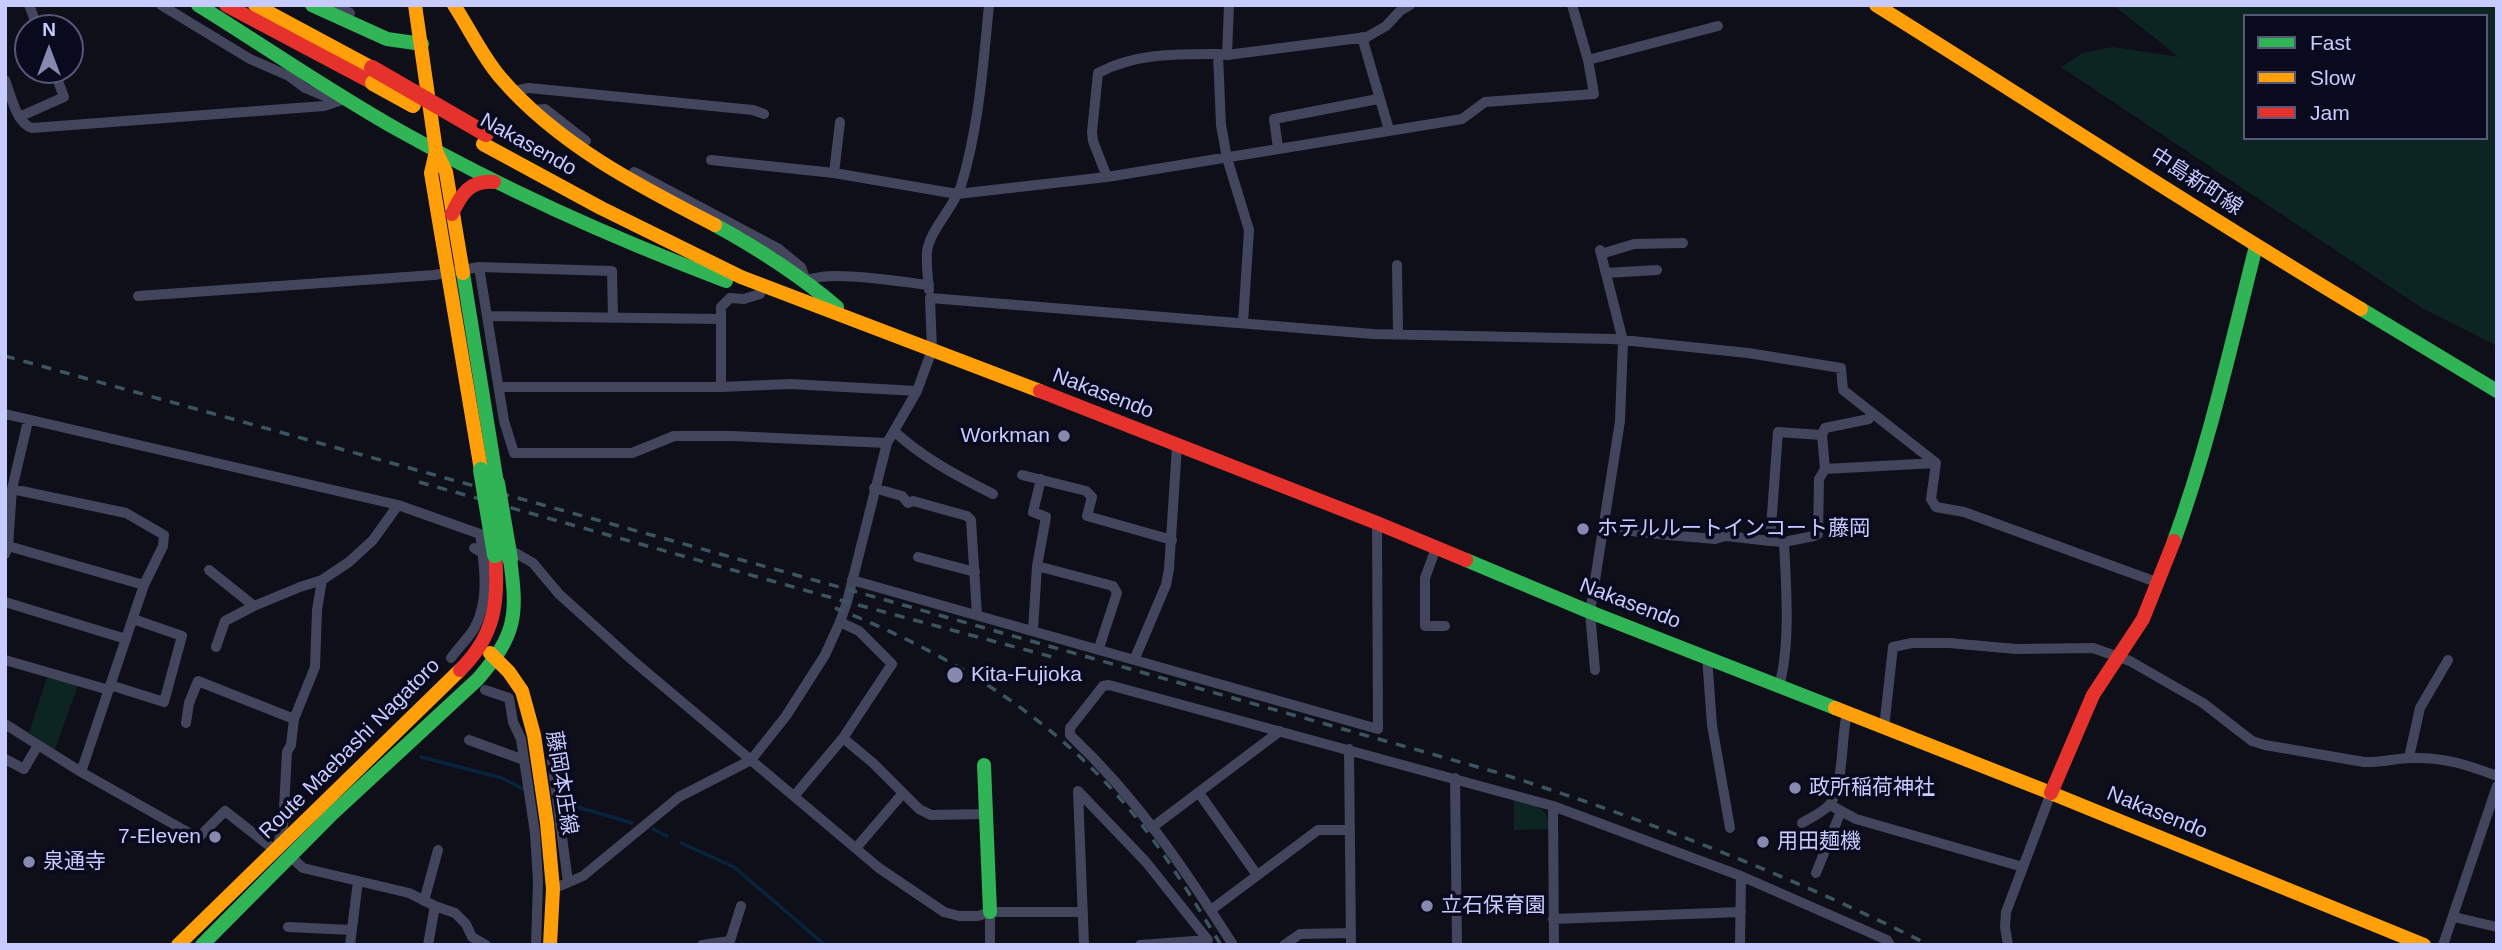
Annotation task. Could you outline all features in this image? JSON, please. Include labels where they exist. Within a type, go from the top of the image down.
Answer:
[{"type":"main road","points":[[198,5],[341,100],[497,183],[652,253],[760,293],[850,318]]},
{"type":"main road","name":"Nakasendo","points":[[226,5],[372,76]]},
{"type":"main road","name":"Nakasendo","points":[[255,5],[601,208],[741,277],[1377,523],[1590,612],[2051,793],[2424,945]]},
{"type":"main road","points":[[312,5],[387,39],[422,44]]},
{"type":"main road","points":[[415,5],[436,150],[446,172],[452,214],[455,270],[481,470],[497,557]]},
{"type":"main road","points":[[454,5],[499,76],[547,125],[649,191],[754,246],[806,281],[850,318]]},
{"type":"main road","name":"中島新町線","points":[[1876,5],[2051,113],[2256,246],[2497,391]]},
{"type":"main road","points":[[436,150],[431,173],[455,270],[497,483],[497,557]]},
{"type":"main road","points":[[452,214],[460,195],[471,184],[486,181],[497,183]]},
{"type":"main road","points":[[2051,793],[2093,695],[2143,619],[2159,583],[2191,494],[2256,246]]},
{"type":"main road","name":"Route Maebashi Nagatoro","points":[[206,943],[283,854],[464,666],[480,645],[489,632],[496,608],[497,557]]},
{"type":"main road","name":"Route Maebashi Nagatoro","points":[[178,945],[333,813],[478,679],[497,658],[508,640],[515,611],[497,557]]},
{"type":"main road","name":"藤岡本庄線","points":[[480,645],[497,658],[522,691],[534,734],[547,822],[561,886],[550,945]]},
{"type":"main road","points":[[984,765],[990,912]]},
{"type":"street","points":[[161,5],[250,59],[289,76],[306,88],[341,100]]},
{"type":"street","points":[[334,5],[376,26]]},
{"type":"street","points":[[551,754],[561,886],[583,876],[679,797],[751,760],[786,716],[825,654],[840,622],[887,443],[917,391],[932,350],[927,250],[957,194],[971,145],[982,81],[983,42],[989,5]]},
{"type":"street","points":[[1229,5],[1223,54],[1220,125],[1249,230],[1243,323]]},
{"type":"street","points":[[1107,177],[1091,132],[1098,73],[1130,61],[1162,54],[1223,54],[1367,37],[1386,26],[1410,5]]},
{"type":"street","points":[[711,159],[834,173],[957,194],[1107,177],[1462,119],[1485,102],[1594,94],[1588,60],[1572,5]]},
{"type":"street","points":[[1588,60],[1718,26]]},
{"type":"street","points":[[1362,37],[1389,130]]},
{"type":"street","points":[[5,80],[19,117],[27,127],[32,128],[324,106],[341,100]]},
{"type":"street","points":[[19,117],[64,97],[59,84]]},
{"type":"street","points":[[513,91],[528,88],[753,110],[764,114]]},
{"type":"street","points":[[1278,148],[1274,119],[1378,99]]},
{"type":"street","points":[[834,173],[840,122]]},
{"type":"street","points":[[1595,670],[1590,612],[1620,421],[1623,341],[1601,252],[1634,244],[1683,243]]},
{"type":"street","points":[[1397,265],[1398,333]]},
{"type":"street","points":[[479,267],[504,421],[514,453],[632,453],[674,436],[887,443]]},
{"type":"street","points":[[138,296],[434,275],[479,267],[612,271],[613,317]]},
{"type":"street","points":[[1606,273],[1657,270]]},
{"type":"street","points":[[806,281],[816,276],[929,285]]},
{"type":"street","points":[[722,387],[721,307],[730,298],[744,299],[760,293]]},
{"type":"street","points":[[930,298],[1373,334],[1623,341],[1748,353],[1841,368],[1843,390],[1936,463]]},
{"type":"street","points":[[488,316],[720,319]]},
{"type":"street","points":[[499,387],[722,387],[790,384],[917,391]]},
{"type":"street","points":[[1605,528],[1668,536],[1715,539],[1726,536],[1784,542],[1818,534],[1819,479],[1825,469],[1822,435],[1825,428],[1869,419],[1871,412]]},
{"type":"street","points":[[5,414],[398,505],[480,534],[533,563],[559,594],[751,760],[879,868],[944,912],[960,916],[978,916],[990,912],[1083,912]]},
{"type":"street","points":[[28,421],[12,489],[7,550],[144,585]]},
{"type":"street","points":[[895,432],[910,446],[968,482],[993,494]]},
{"type":"street","points":[[1770,541],[1778,432],[1822,435]]},
{"type":"street","points":[[1135,658],[1166,585],[1172,540],[1177,446]]},
{"type":"street","points":[[1936,463],[1931,499],[1936,507],[1964,512],[2159,583]]},
{"type":"street","points":[[1825,469],[1936,463]]},
{"type":"street","points":[[1022,475],[1086,491],[1092,497],[1087,516],[1172,540]]},
{"type":"street","points":[[1033,630],[1037,566],[1046,517],[1033,512],[1041,479]]},
{"type":"street","points":[[874,488],[902,496],[908,503],[913,500],[967,516],[971,520],[977,615]]},
{"type":"street","points":[[12,489],[126,513],[164,535],[163,546],[144,585],[81,772]]},
{"type":"street","points":[[216,647],[225,621],[254,606],[322,580],[349,562],[373,540],[398,505]]},
{"type":"street","points":[[852,580],[1378,729],[1377,523]]},
{"type":"street","points":[[451,658],[475,627],[483,599],[485,569],[480,534]]},
{"type":"street","points":[[1779,686],[1783,673],[1786,603],[1784,542]]},
{"type":"street","points":[[474,548],[497,557]]},
{"type":"street","points":[[1436,548],[1425,578],[1425,626],[1446,626]]},
{"type":"street","points":[[918,557],[975,572]]},
{"type":"street","points":[[1037,566],[1113,586],[1117,593],[1099,648]]},
{"type":"street","points":[[209,570],[254,606]]},
{"type":"street","points":[[283,854],[287,752],[294,719],[315,667],[317,611],[322,580]]},
{"type":"street","points":[[5,602],[126,639]]},
{"type":"street","points":[[5,660],[164,702],[183,636],[133,619]]},
{"type":"street","points":[[795,795],[843,738],[892,664],[859,631],[840,622]]},
{"type":"street","points":[[1884,728],[1893,647],[1912,643],[1949,643],[2016,649],[2093,648],[2130,661],[2203,703],[2252,741],[2364,762],[2378,763],[2409,758],[2455,760],[2497,776]]},
{"type":"street","points":[[1707,656],[1712,724],[1730,828]]},
{"type":"street","points":[[2409,758],[2420,708],[2448,660]]},
{"type":"street","points":[[186,723],[189,703],[198,681],[294,719]]},
{"type":"street","points":[[1233,945],[1154,826],[1098,761],[1070,735],[1070,728],[1104,686],[1109,685],[1349,749],[1553,806],[1741,876],[1886,940],[1890,945]]},
{"type":"street","points":[[485,690],[509,698],[513,722],[521,739],[535,834],[538,881],[536,945]]},
{"type":"street","points":[[1802,822],[1830,805],[1840,776],[1847,713]]},
{"type":"street","points":[[5,724],[81,772],[198,838],[225,811],[303,868],[409,893],[455,913],[466,924],[472,937],[486,945]]},
{"type":"street","points":[[1154,826],[1280,731]]},
{"type":"street","points":[[843,738],[919,809],[931,815],[986,814]]},
{"type":"street","points":[[469,740],[524,760]]},
{"type":"street","points":[[5,759],[24,769],[38,745]]},
{"type":"street","points":[[1349,749],[1352,945]]},
{"type":"street","points":[[1455,778],[1457,945]]},
{"type":"street","points":[[2444,945],[2497,786]]},
{"type":"street","points":[[1084,945],[1078,791],[1146,862],[1208,940],[1140,945]]},
{"type":"street","points":[[856,848],[903,793]]},
{"type":"street","points":[[1199,793],[1257,875]]},
{"type":"street","points":[[2008,945],[2006,912],[2051,793]]},
{"type":"street","points":[[1830,805],[1856,819],[2023,867]]},
{"type":"street","points":[[1553,806],[1554,945]]},
{"type":"street","points":[[1816,873],[1840,811]]},
{"type":"street","points":[[1211,910],[1318,830],[1350,830]]},
{"type":"street","points":[[424,901],[438,850]]},
{"type":"street","points":[[1740,945],[1741,876]]},
{"type":"street","points":[[350,945],[358,881]]},
{"type":"street","points":[[702,945],[730,941],[741,905]]},
{"type":"street","points":[[428,945],[435,906]]},
{"type":"street","points":[[990,912],[993,943]]},
{"type":"street","points":[[1553,919],[1741,912]]},
{"type":"street","points":[[2454,917],[2497,927]]},
{"type":"street","points":[[288,927],[351,930]]},
{"type":"street","points":[[1284,945],[1300,934],[1351,933]]},
{"type":"green space","points":[[2113,5],[2497,5],[2497,346],[2422,308],[2061,67],[2083,53],[2112,47],[2179,57]]},
{"type":"green space","points":[[47,677],[78,685],[55,749],[29,733]]},
{"type":"green space","points":[[1514,800],[1543,810],[1549,829],[1514,830]]},
{"type":"waterway","points":[[421,757],[502,778],[523,789]]},
{"type":"waterway","points":[[564,803],[632,823]]},
{"type":"waterway","points":[[653,829],[667,836]]},
{"type":"waterway","points":[[681,843],[734,867],[825,945]]},
{"type":"railway","points":[[5,356],[1499,773],[1717,850],[1824,895],[1929,945]]},
{"type":"railway","points":[[419,482],[1060,659]]},
{"type":"railway","points":[[835,608],[921,646],[961,669],[1001,694],[1074,751],[1138,820],[1221,945]]},
{"type":"traffic: fast","points":[[198,5],[350,102],[480,174],[643,248],[726,281]]},
{"type":"traffic: fast","points":[[312,5],[387,39],[422,44]]},
{"type":"traffic: fast","points":[[715,225],[778,263],[837,307]]},
{"type":"traffic: fast","points":[[2174,541],[2209,432],[2256,246]]},
{"type":"traffic: fast","points":[[463,273],[497,483]]},
{"type":"traffic: fast","points":[[2361,309],[2497,391]]},
{"type":"traffic: fast","points":[[481,470],[495,555]]},
{"type":"traffic: fast","points":[[497,483],[510,559]]},
{"type":"traffic: fast","points":[[202,945],[333,813],[491,664],[507,637],[511,624],[514,596],[510,559]]},
{"type":"traffic: fast","points":[[1466,560],[1590,612],[1835,708]]},
{"type":"traffic: fast","points":[[984,765],[990,912]]},
{"type":"traffic: slow","points":[[255,5],[372,68]]},
{"type":"traffic: slow","points":[[415,5],[436,151],[446,172],[463,273]]},
{"type":"traffic: slow","points":[[454,5],[493,69],[522,101],[547,123],[600,162],[715,225]]},
{"type":"traffic: slow","points":[[1876,5],[2361,309]]},
{"type":"traffic: slow","points":[[373,83],[413,105]]},
{"type":"traffic: slow","points":[[483,144],[601,208],[741,277],[1040,391]]},
{"type":"traffic: slow","points":[[436,151],[431,173],[481,470]]},
{"type":"traffic: slow","points":[[490,653],[509,672],[522,691],[534,735],[547,823],[553,889],[550,945]]},
{"type":"traffic: slow","points":[[178,945],[460,670]]},
{"type":"traffic: slow","points":[[1835,708],[2424,945]]},
{"type":"traffic: jam","points":[[226,5],[373,83]]},
{"type":"traffic: jam","points":[[372,68],[486,134]]},
{"type":"traffic: jam","points":[[452,214],[467,190],[479,183],[494,182]]},
{"type":"traffic: jam","points":[[1040,391],[1466,560]]},
{"type":"traffic: jam","points":[[2051,793],[2093,695],[2143,619],[2174,541]]},
{"type":"traffic: jam","points":[[460,670],[472,657],[488,631],[495,603],[495,555]]},
{"type":"place","name":"Workman","points":[[1064,436]]},
{"type":"place","name":"ホテルルートインコート藤岡","points":[[1583,529]]},
{"type":"place","name":"Kita-Fujioka","points":[[955,675]]},
{"type":"place","name":"政所稲荷神社","points":[[1795,788]]},
{"type":"place","name":"7-Eleven","points":[[215,837]]},
{"type":"place","name":"用田麺機","points":[[1763,842]]},
{"type":"place","name":"泉通寺","points":[[29,862]]},
{"type":"place","name":"立石保育園","points":[[1427,906]]}]
